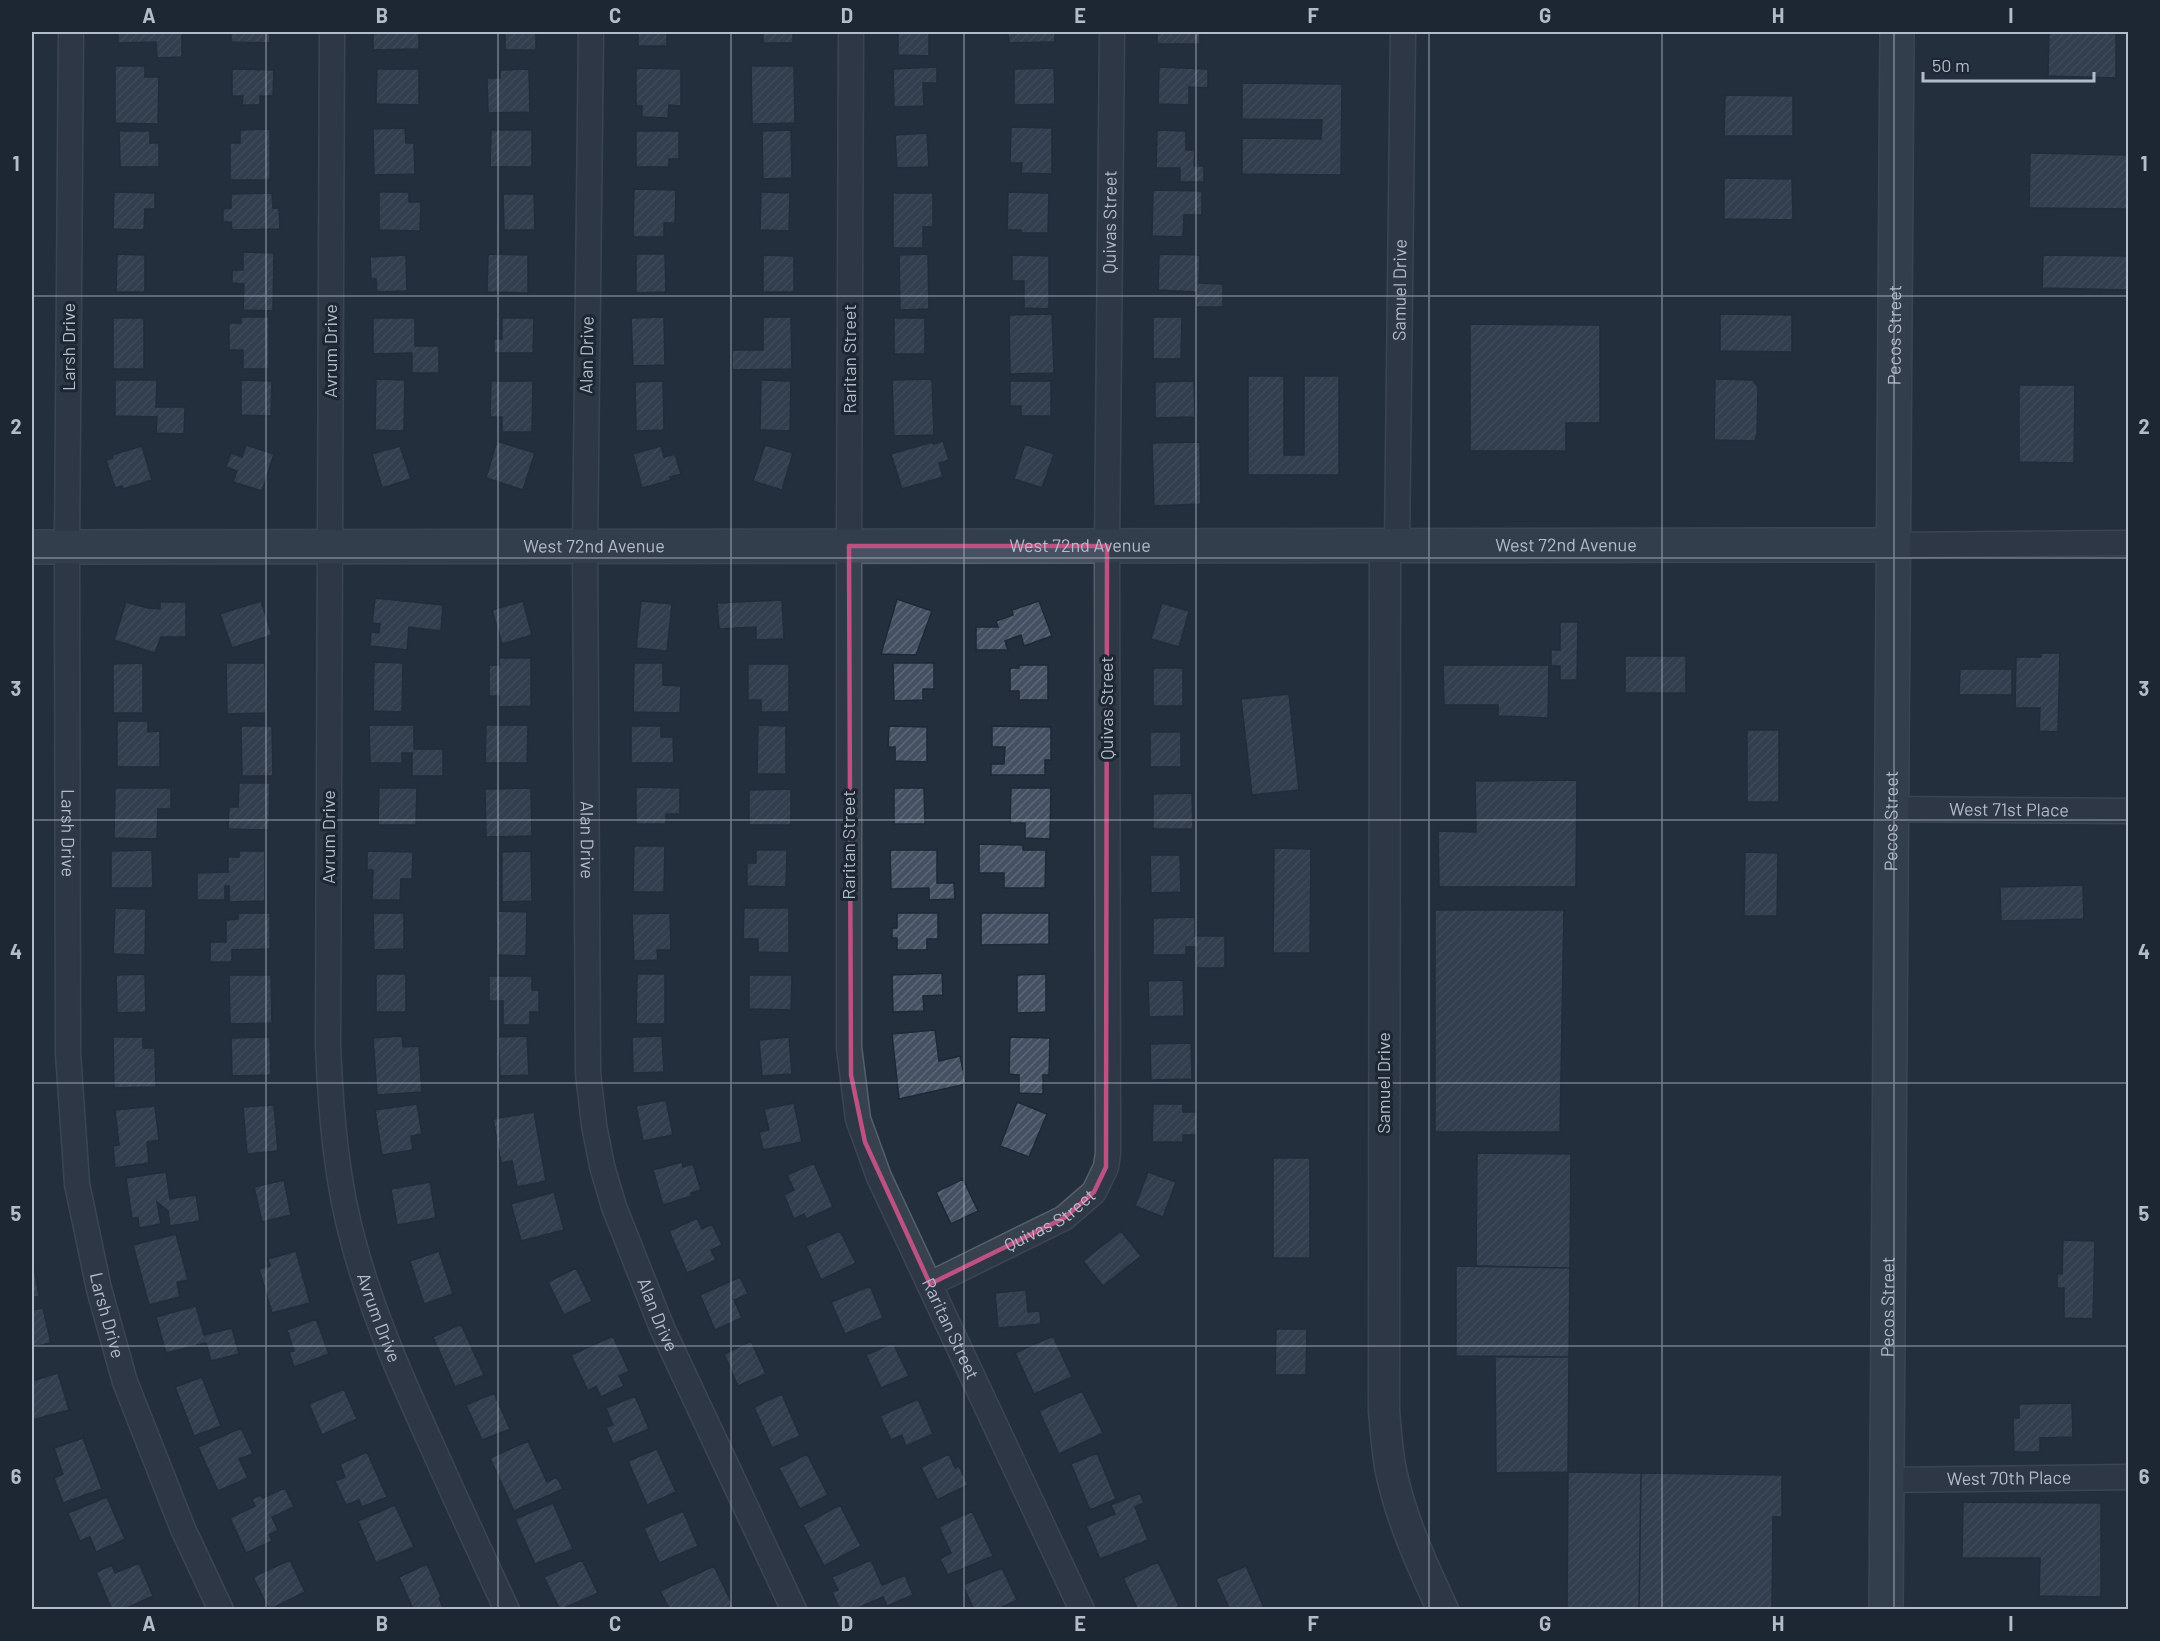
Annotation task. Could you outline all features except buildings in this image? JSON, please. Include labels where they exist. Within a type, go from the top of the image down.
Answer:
[{"type":"main road","name":"Pecos Street","points":[[1886,1610],[1897,32]]},
{"type":"main road","name":"West 72nd Avenue","points":[[32,547],[1893,545]]},
{"type":"street","name":"Larsh Drive","points":[[71,32],[67,547],[68,1053],[77,1184],[99,1289],[125,1382],[183,1529],[220,1610]]},
{"type":"street","name":"Avrum Drive","points":[[332,32],[328,1045],[331,1108],[338,1169],[354,1246],[370,1299],[400,1375],[507,1610]]},
{"type":"street","name":"Alan Drive","points":[[591,32],[585,547],[588,1073],[594,1125],[602,1166],[614,1207],[662,1328],[794,1610]]},
{"type":"street","name":"Raritan Street","points":[[851,32],[849,546],[849,1047],[851,1075],[858,1119],[879,1177],[1082,1610]]},
{"type":"street","name":"Quivas Street","points":[[930,1284],[1064,1218],[1094,1191],[1106,1167],[1108,1153],[1107,546],[1112,32]]},
{"type":"street","name":"Samuel Drive","points":[[1403,32],[1391,546],[1384,1411],[1390,1469],[1401,1507],[1418,1555],[1443,1610]]},
{"type":"street","name":"West 72nd Avenue","points":[[1893,545],[2128,543]]},
{"type":"street","name":"West 71st Place","points":[[1891,809],[2128,811]]},
{"type":"street","name":"West 70th Place","points":[[1887,1480],[2128,1478]]},
{"type":"highlighted area","points":[[849,546],[1107,546],[1106,1167],[1094,1192],[1064,1218],[930,1284],[865,1142],[851,1075]]}]
